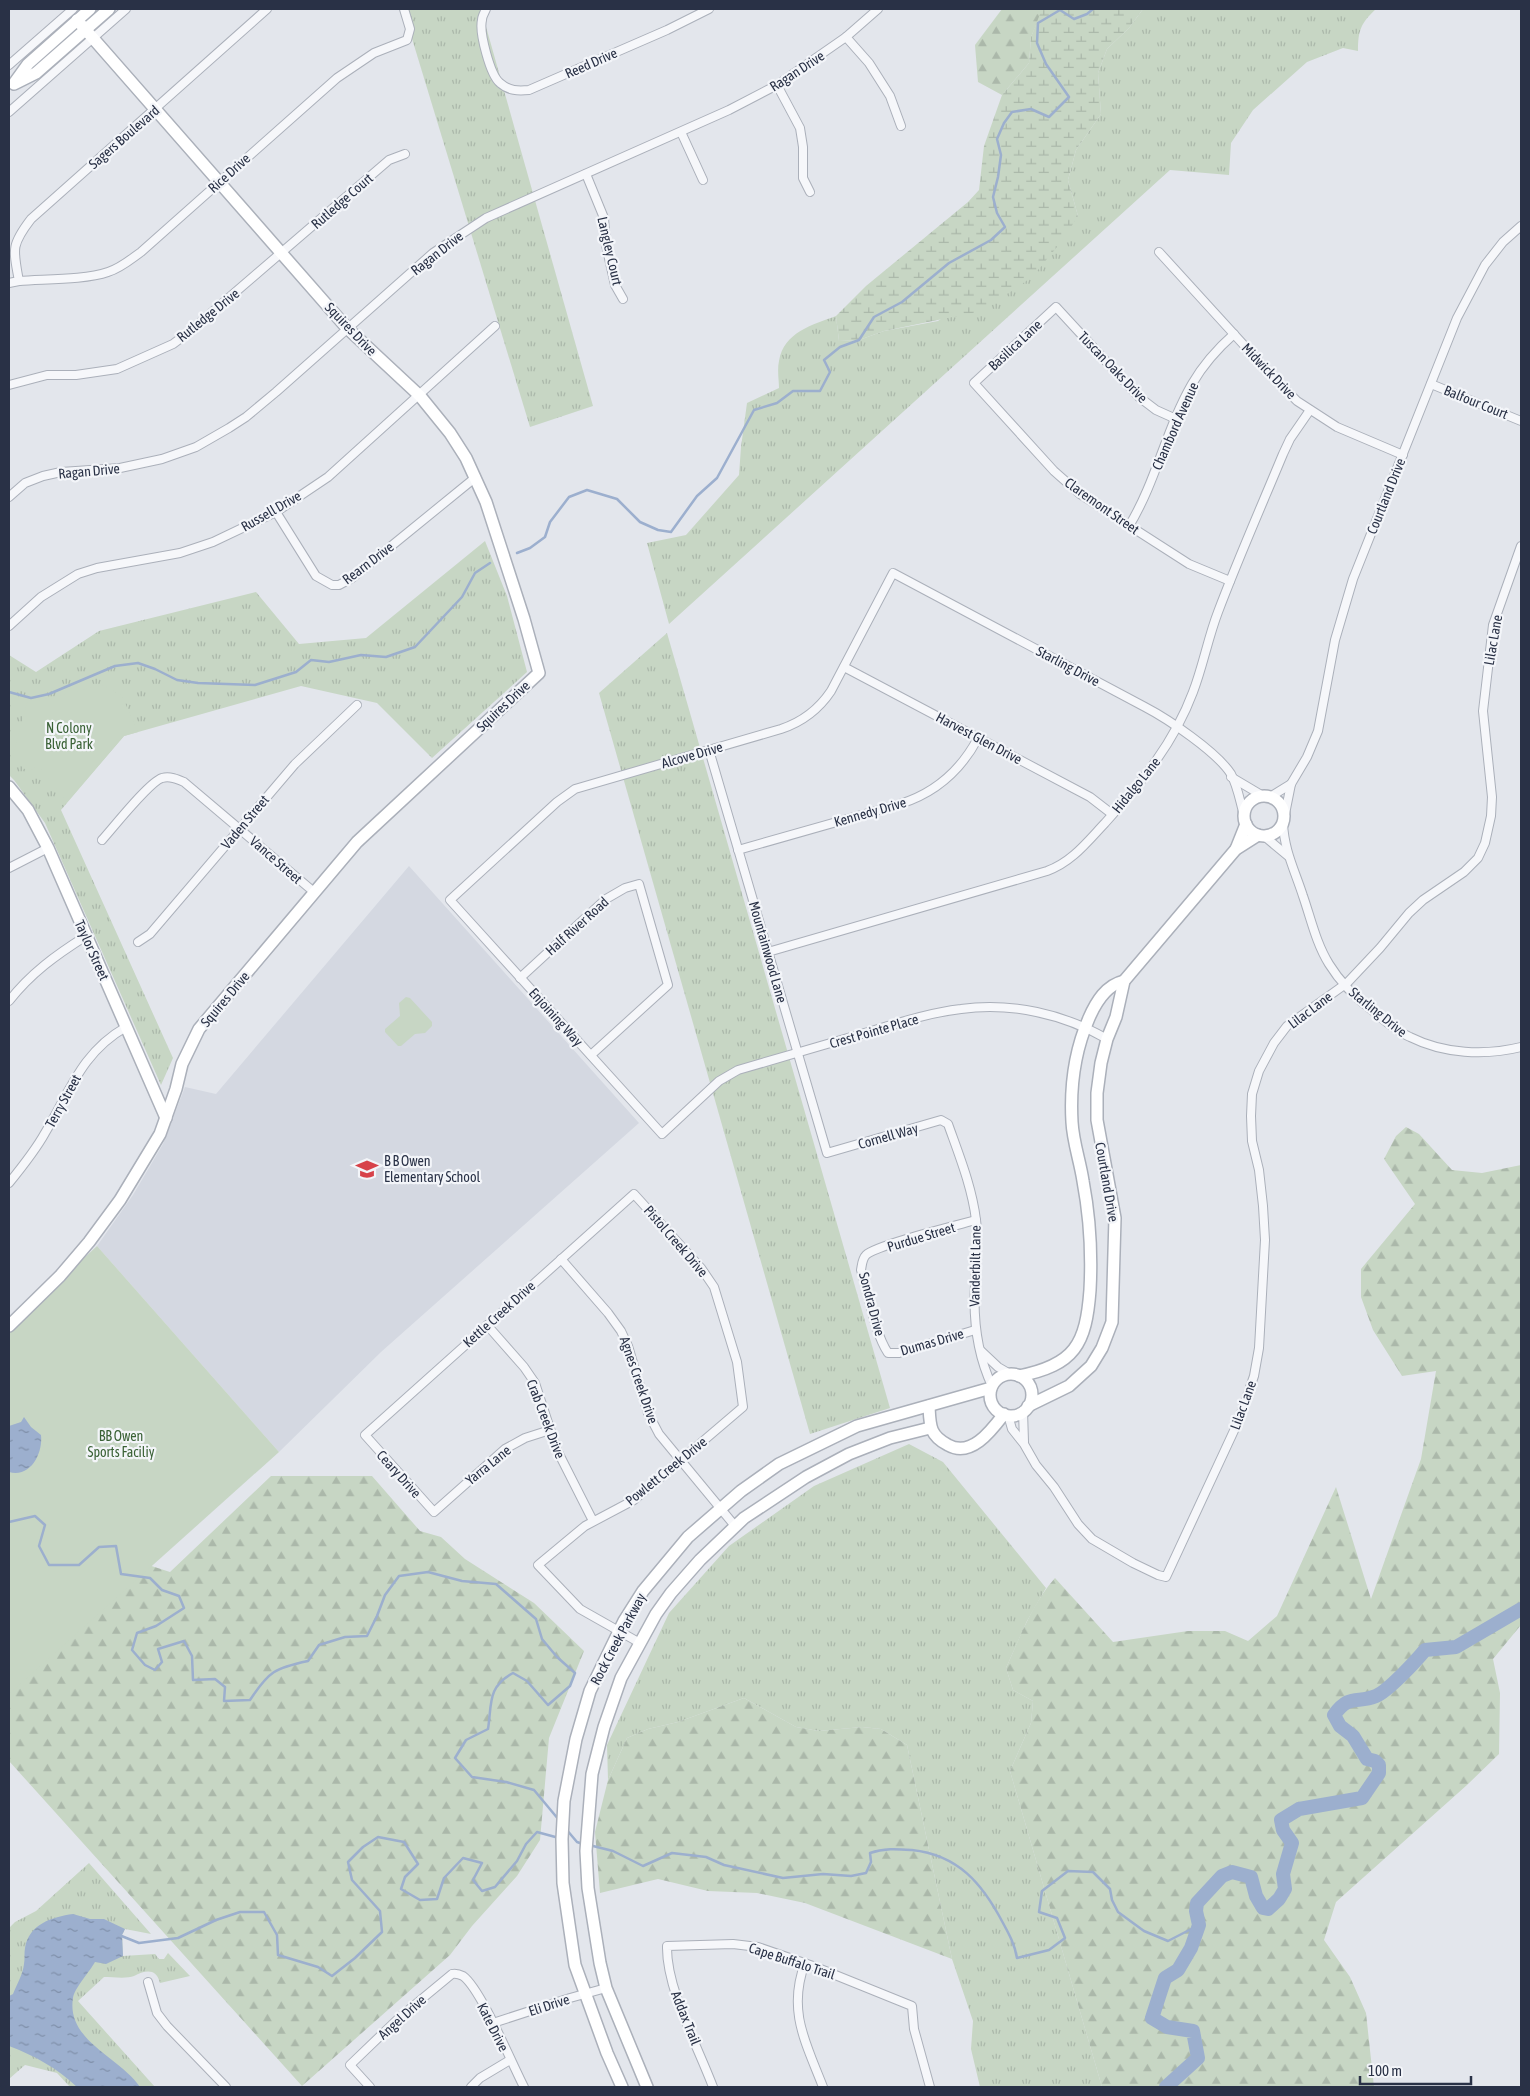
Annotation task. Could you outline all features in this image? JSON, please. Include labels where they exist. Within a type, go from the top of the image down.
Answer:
[{"type":"street","points":[[9,65],[73,13],[90,9]]},
{"type":"street","points":[[9,112],[89,34],[109,9]]},
{"type":"street","points":[[11,86],[36,73],[126,9]]},
{"type":"street","name":"Sagers Boulevard","points":[[19,281],[15,260],[16,238],[31,219],[267,9]]},
{"type":"street","name":"Rice Drive","points":[[9,284],[19,281],[90,276],[124,265],[337,78],[374,53],[407,40],[410,35],[410,29],[404,9]]},
{"type":"street","name":"Reed Drive","points":[[486,9],[481,20],[482,33],[488,55],[498,82],[506,88],[516,91],[530,90],[667,30],[709,9]]},
{"type":"street","name":"Ragan Drive","points":[[9,497],[25,483],[44,476],[61,472],[99,471],[139,465],[196,447],[246,417],[433,253],[458,235],[486,218],[681,132],[778,85],[846,37],[878,9]]},
{"type":"street","points":[[11,86],[73,13]]},
{"type":"street","name":"Squires Drive","points":[[9,1326],[60,1276],[89,1242],[130,1185],[160,1134],[176,1089],[182,1064],[199,1029],[357,842],[539,673],[524,619],[486,502],[476,477],[450,433],[420,396],[347,328],[89,34],[73,13]]},
{"type":"street","points":[[846,37],[869,63],[890,96],[901,126]]},
{"type":"street","points":[[778,85],[800,128],[803,147],[803,178],[810,192]]},
{"type":"street","points":[[681,132],[703,180]]},
{"type":"street","name":"Rutledge Court","points":[[282,253],[389,160],[405,154]]},
{"type":"street","name":"Langley Court","points":[[586,174],[604,218],[606,245],[615,285],[623,299]]},
{"type":"street","name":"Courtland Drive","points":[[1283,821],[1291,784],[1308,757],[1322,714],[1330,661],[1343,609],[1359,564],[1457,318],[1470,291],[1494,254],[1521,226]]},
{"type":"street","name":"Midwick Drive","points":[[1159,252],[1283,387],[1310,410],[1344,430],[1404,455]]},
{"type":"street","name":"Rutledge Drive","points":[[9,385],[47,376],[76,375],[117,369],[173,344],[282,253]]},
{"type":"street","name":"Basilica Lane","points":[[974,383],[1056,307]]},
{"type":"street","name":"Tuscan Oaks Drive","points":[[1056,307],[1139,397],[1156,410],[1176,419]]},
{"type":"street","name":"Russell Drive","points":[[9,626],[41,597],[78,574],[97,568],[180,553],[213,542],[276,512],[328,476],[420,396],[495,326]]},
{"type":"street","name":"Chambord Avenue","points":[[1129,526],[1140,507],[1188,391],[1201,370],[1217,350],[1234,334]]},
{"type":"street","name":"Claremont Street","points":[[974,383],[1069,485],[1091,502],[1189,564],[1230,581]]},
{"type":"street","name":"Balfour Court","points":[[1431,384],[1521,421]]},
{"type":"street","name":"Hidalgo Lane","points":[[768,952],[1053,869],[1078,852],[1150,771],[1177,727],[1193,692],[1213,626],[1230,581],[1285,449],[1310,410]]},
{"type":"street","name":"Rearn Drive","points":[[276,512],[316,576],[332,584],[339,585],[352,578],[476,477]]},
{"type":"street","name":"Lilac Lane","points":[[1024,1444],[1036,1465],[1054,1487],[1078,1524],[1092,1539],[1133,1563],[1158,1575],[1166,1576],[1238,1422],[1254,1376],[1259,1348],[1265,1240],[1259,1170],[1252,1141],[1251,1116],[1252,1094],[1259,1071],[1274,1043],[1287,1026],[1344,984],[1380,948],[1409,913],[1423,900],[1464,872],[1478,858],[1491,816],[1492,797],[1483,711],[1493,625],[1521,546]]},
{"type":"street","name":"Starling Drive","points":[[893,573],[1145,706],[1177,727],[1212,755],[1232,777],[1266,796]]},
{"type":"street","name":"Alcove Drive","points":[[450,900],[556,802],[575,789],[782,729],[802,720],[826,698],[893,573]]},
{"type":"street","name":"Harvest Glen Drive","points":[[844,667],[1090,797],[1112,814]]},
{"type":"street","name":"Vaden Street","points":[[138,942],[150,934],[295,764],[357,705]]},
{"type":"street","name":"Kennedy Drive","points":[[738,850],[916,798],[936,787],[949,776],[967,756],[978,738]]},
{"type":"street","name":"Mountainwood Lane","points":[[709,750],[827,1153]]},
{"type":"street","name":"Starling Drive","points":[[1232,777],[1240,796],[1245,820]]},
{"type":"street","name":"Vance Street","points":[[102,840],[150,786],[161,778],[175,778],[184,782],[314,892]]},
{"type":"street","name":"Courtland Drive","points":[[1266,796],[1291,784]]},
{"type":"street","name":"Taylor Street","points":[[9,787],[28,810],[48,848],[166,1118]]},
{"type":"street","points":[[1261,836],[1276,833],[1283,821],[1282,808],[1279,803],[1266,796],[1252,800],[1248,804],[1245,820],[1253,833],[1261,836],[1288,856]]},
{"type":"street","name":"Courtland Drive","points":[[1236,849],[1245,820]]},
{"type":"street","name":"Starling Drive","points":[[1283,821],[1288,856],[1320,948],[1344,984],[1390,1024],[1409,1037],[1456,1052],[1482,1052],[1521,1048]]},
{"type":"street","name":"Courtland Drive","points":[[1025,1409],[1069,1386],[1091,1366],[1102,1348],[1112,1322],[1115,1218],[1097,1120],[1101,1063],[1107,1039],[1116,1017],[1124,981],[1236,849],[1261,836]]},
{"type":"street","points":[[9,868],[48,848]]},
{"type":"street","name":"Half River Road","points":[[520,978],[606,899],[625,888],[639,884],[668,985],[591,1055]]},
{"type":"street","name":"Enjoining Way","points":[[450,900],[662,1134]]},
{"type":"street","points":[[9,1001],[25,981],[44,963],[86,936]]},
{"type":"street","name":"Courtland Drive","points":[[1015,1375],[1043,1371],[1056,1365],[1078,1343],[1088,1316],[1092,1264],[1091,1231],[1083,1178],[1074,1145],[1072,1094],[1076,1059],[1086,1026],[1095,1006],[1106,991],[1116,983],[1124,981]]},
{"type":"street","name":"Crest Pointe Place","points":[[662,1134],[720,1081],[738,1070],[903,1021],[962,1009],[999,1007],[1041,1013],[1086,1026],[1107,1039]]},
{"type":"street","name":"Terry Street","points":[[9,1183],[45,1134],[83,1065],[108,1036],[126,1026]]},
{"type":"street","name":"Cornell Way","points":[[827,1153],[941,1120],[948,1124]]},
{"type":"street","name":"Vanderbilt Lane","points":[[948,1124],[972,1197],[976,1220],[978,1253],[975,1330],[984,1369],[991,1387]]},
{"type":"street","name":"Kettle Creek Drive","points":[[365,1435],[634,1194]]},
{"type":"street","name":"Pistol Creek Drive","points":[[634,1194],[701,1268],[714,1288],[737,1360],[743,1407]]},
{"type":"street","name":"Purdue Street","points":[[866,1254],[892,1244],[976,1220]]},
{"type":"street","name":"Sondra Drive","points":[[866,1254],[862,1261],[861,1270],[881,1337],[888,1353]]},
{"type":"street","name":"Agnes Creek Drive","points":[[561,1260],[622,1331],[652,1422],[662,1439],[735,1526]]},
{"type":"street","name":"Crab Creek Drive","points":[[487,1325],[532,1377],[541,1398],[559,1456],[593,1521]]},
{"type":"street","name":"Dumas Drive","points":[[888,1353],[899,1353],[975,1330]]},
{"type":"street","points":[[981,1351],[998,1367],[1015,1375],[1030,1386],[1031,1397],[1025,1409],[1022,1433],[1024,1444]]},
{"type":"street","points":[[1015,1375],[999,1377],[991,1387],[990,1394],[994,1406],[1006,1415],[1012,1429],[1024,1444]]},
{"type":"street","name":"Rock Creek Parkway","points":[[622,2087],[607,2053],[576,1965],[563,1883],[562,1820],[570,1760],[590,1690],[619,1630],[633,1605],[656,1574],[688,1538],[721,1507],[784,1461],[848,1430],[886,1417],[991,1387]]},
{"type":"street","points":[[929,1406],[930,1428],[937,1440],[963,1450],[978,1442],[1006,1415],[1013,1415],[1025,1409]]},
{"type":"street","name":"Powlett Creek Drive","points":[[619,1630],[577,1607],[538,1565],[574,1533],[634,1500],[743,1407]]},
{"type":"street","points":[[886,1417],[890,1438]]},
{"type":"street","name":"Rock Creek Parkway","points":[[647,2087],[606,1988],[588,1888],[586,1851],[592,1774],[604,1727],[621,1678],[671,1593],[700,1560],[735,1526],[806,1477],[849,1454],[890,1438],[930,1428]]},
{"type":"street","name":"Yarra Lane","points":[[434,1512],[505,1449],[525,1438],[550,1430]]},
{"type":"street","name":"Ceary Drive","points":[[365,1435],[434,1512]]},
{"type":"street","points":[[619,1630],[640,1643]]},
{"type":"street","name":"Cape Buffalo Trail","points":[[667,1946],[752,1946],[805,1963],[912,2006],[914,2029],[930,2087]]},
{"type":"street","name":"Addax Trail","points":[[667,1946],[668,1966],[672,1984],[713,2087]]},
{"type":"street","points":[[805,1963],[797,1993],[798,2020],[805,2044],[823,2087]]},
{"type":"street","name":"Kate Drive","points":[[456,1973],[463,1976],[471,1985],[493,2023],[524,2087]]},
{"type":"street","name":"Angel Drive","points":[[370,2087],[350,2065],[400,2017],[452,1974],[456,1973]]},
{"type":"street","points":[[148,1982],[157,2013],[167,2026],[226,2087]]},
{"type":"street","name":"Eli Drive","points":[[493,2023],[606,1988]]},
{"type":"street","points":[[471,2087],[480,2078],[510,2060]]},
{"type":"shaded area","name":"B B Owen Elementary School","points":[[409,866],[639,1123],[381,1352],[279,1452],[97,1246],[133,1195],[163,1144],[185,1087],[216,1094]]},
{"type":"green space","points":[[403,9],[481,9],[593,406],[530,427]]},
{"type":"green space","points":[[1002,9],[1043,9],[1031,37],[1029,63],[1002,95],[978,82],[975,45]]},
{"type":"green space","points":[[1042,9],[1143,9],[1129,28],[1107,49],[1098,73],[1101,114],[1076,150],[1068,180],[1078,216],[1062,241],[1032,277],[982,311],[884,331],[859,340],[839,341],[836,316],[866,286],[968,202],[979,190],[984,146],[1002,95],[1029,63],[1031,37]]},
{"type":"green space","points":[[1143,9],[1376,9],[1361,27],[1358,51],[1343,48],[1307,62],[1253,110],[1231,143],[1229,175],[1170,170],[669,624],[647,543],[686,535],[739,475],[747,403],[779,388],[779,361],[787,343],[800,331],[836,316],[839,341],[859,340],[884,331],[938,321],[1078,216],[1068,180],[1076,150],[1101,114],[1098,73],[1107,49],[1129,28]]},
{"type":"green space","points":[[485,541],[507,596],[527,672],[432,758],[377,703],[301,686],[124,736],[61,810],[173,1058],[161,1085],[45,823],[9,775],[9,655],[36,672],[99,631],[256,592],[299,644],[366,638]]},
{"type":"green space","points":[[667,633],[890,1408],[810,1434],[599,693]]},
{"type":"green space","name":"N Colony Blvd Park","points":[[103,685],[122,696],[138,732],[124,736],[67,802],[38,765],[28,772],[12,758],[27,703]]},
{"type":"green space","points":[[406,997],[410,998],[432,1022],[432,1026],[425,1033],[415,1034],[401,1046],[398,1046],[385,1032],[385,1029],[400,1016],[399,1003]]},
{"type":"green space","points":[[1406,1127],[1419,1134],[1452,1170],[1482,1173],[1521,1165],[1521,1625],[1493,1659],[1500,1693],[1499,1754],[1336,1902],[1324,1940],[1350,1977],[1366,2013],[1374,2087],[1102,2087],[1010,1771],[1031,1723],[1033,1701],[1013,1690],[1006,1668],[1033,1610],[1055,1578],[1113,1642],[1188,1631],[1225,1631],[1248,1641],[1277,1616],[1336,1487],[1371,1599],[1421,1459],[1436,1371],[1402,1376],[1373,1330],[1361,1297],[1361,1269],[1415,1204],[1384,1159],[1396,1136]]},
{"type":"green space","name":"BB Owen Sports Faciliy","points":[[97,1246],[279,1452],[9,1694],[9,1328]]},
{"type":"green space","points":[[909,1444],[943,1462],[1046,1588],[1027,1621],[1006,1668],[1013,1690],[1033,1701],[1031,1723],[1010,1771],[1102,2087],[980,2087],[971,2049],[973,2021],[952,1959],[907,1745],[881,1729],[862,1727],[819,1731],[796,1727],[744,1698],[678,1722],[648,1729],[627,1738],[608,1780],[607,1745],[669,1613],[729,1546],[814,1486]]},
{"type":"green space","points":[[9,1475],[133,1560],[170,1572],[271,1476],[372,1476],[420,1531],[441,1537],[465,1559],[534,1603],[584,1651],[549,1738],[540,1840],[517,1876],[472,1926],[450,1955],[302,2086],[9,1761]]},
{"type":"green space","points":[[744,1698],[796,1727],[819,1731],[862,1727],[881,1729],[907,1745],[952,1959],[805,1903],[757,1893],[708,1891],[658,1879],[600,1893],[595,1832],[608,1780],[627,1738],[648,1729],[678,1722]]},
{"type":"green space","points":[[89,1863],[151,1934],[125,1929],[122,1935],[123,1956],[155,1954],[159,1959],[164,1959],[168,1953],[190,1976],[160,1983],[153,1972],[127,1977],[104,1977],[78,2001],[155,2087],[70,2087],[57,2073],[25,2065],[9,2079],[9,1928],[15,1922],[36,1911]]},
{"type":"water","points":[[24,1417],[31,1427],[41,1435],[40,1449],[34,1463],[29,1468],[17,1473],[9,1472],[9,1426],[21,1422]]},
{"type":"water","points":[[73,1914],[90,1919],[104,1919],[125,1929],[122,1935],[123,1956],[106,1964],[95,1962],[74,1994],[73,2013],[78,2026],[86,2037],[131,2076],[140,2087],[77,2087],[45,2063],[9,2046],[9,1996],[13,1994],[22,1972],[27,1940],[36,1927],[43,1923],[57,1917]]},
{"type":"waterway","points":[[517,553],[530,548],[545,537],[550,522],[569,497],[587,490],[617,499],[640,522],[658,530],[671,532],[697,496],[717,478],[754,410],[777,403],[793,391],[820,391],[830,372],[824,360],[840,347],[859,340],[874,317],[902,302],[949,263],[991,240],[1005,227],[997,213],[993,197],[1001,155],[997,139],[1004,123],[1012,112],[1031,109],[1049,117],[1069,97],[1046,64],[1037,43],[1038,23],[1060,10],[1074,19],[1087,14],[1093,9]]},
{"type":"waterway","points":[[9,692],[31,698],[49,694],[115,666],[138,663],[177,680],[198,683],[255,685],[296,672],[311,660],[329,662],[361,655],[386,657],[415,647],[462,597],[475,573],[490,563]]},
{"type":"waterway","points":[[9,1522],[35,1516],[45,1525],[39,1546],[49,1565],[79,1565],[99,1547],[116,1546],[121,1574],[150,1578],[162,1590],[179,1596],[184,1608],[156,1626],[137,1633],[132,1650],[145,1665],[155,1670],[162,1662],[158,1649],[184,1641],[192,1656],[193,1680],[215,1679],[225,1687],[224,1701],[250,1700],[262,1683],[274,1672],[308,1661],[319,1645],[345,1637],[367,1636],[385,1595],[399,1576],[428,1572],[462,1581],[496,1584],[536,1619],[542,1639],[557,1657],[575,1673],[570,1686],[548,1705],[527,1681],[513,1673],[505,1678],[499,1684],[492,1697],[488,1729],[466,1740],[455,1758],[472,1777],[506,1782],[534,1790],[559,1820]]},
{"type":"waterway","points":[[1166,2087],[1198,2058],[1193,2031],[1167,2027],[1152,2018],[1165,1978],[1178,1970],[1191,1948],[1199,1925],[1196,1911],[1197,1903],[1222,1876],[1232,1872],[1251,1877],[1256,1896],[1263,1908],[1268,1909],[1279,1899],[1285,1889],[1283,1874],[1292,1843],[1283,1830],[1281,1820],[1299,1809],[1362,1798],[1379,1773],[1379,1765],[1375,1761],[1367,1759],[1353,1736],[1340,1726],[1334,1715],[1349,1701],[1369,1698],[1381,1693],[1402,1675],[1425,1650],[1456,1647],[1521,1609]]},
{"type":"waterway","points":[[566,1829],[577,1842],[583,1844]]},
{"type":"waterway","points":[[119,1935],[139,1943],[178,1938],[216,1920],[240,1912],[264,1912],[277,1935],[278,1955],[318,1967],[332,1976],[355,1958],[382,1932],[380,1911],[352,1880],[348,1862],[363,1847],[378,1837],[404,1842],[418,1864],[405,1877],[401,1889],[420,1900],[437,1899],[444,1878],[463,1858],[482,1863],[473,1880],[482,1891],[495,1887],[517,1861],[526,1844],[537,1832],[559,1838]]},
{"type":"waterway","points":[[589,1845],[613,1851],[643,1866],[672,1853],[706,1857],[724,1865],[783,1878],[823,1874],[851,1876],[866,1873],[871,1862],[870,1853],[880,1850],[912,1850],[928,1853],[943,1858],[955,1865],[967,1873],[977,1884],[986,1895],[1005,1927],[1017,1958],[1049,1950],[1065,1938],[1057,1918],[1039,1912],[1042,1891],[1068,1871],[1093,1872],[1110,1889],[1112,1900],[1118,1912],[1144,1931],[1168,1941],[1199,1925]]},
{"type":"place","name":"B B Owen Elementary School","points":[[367,1169]]}]
